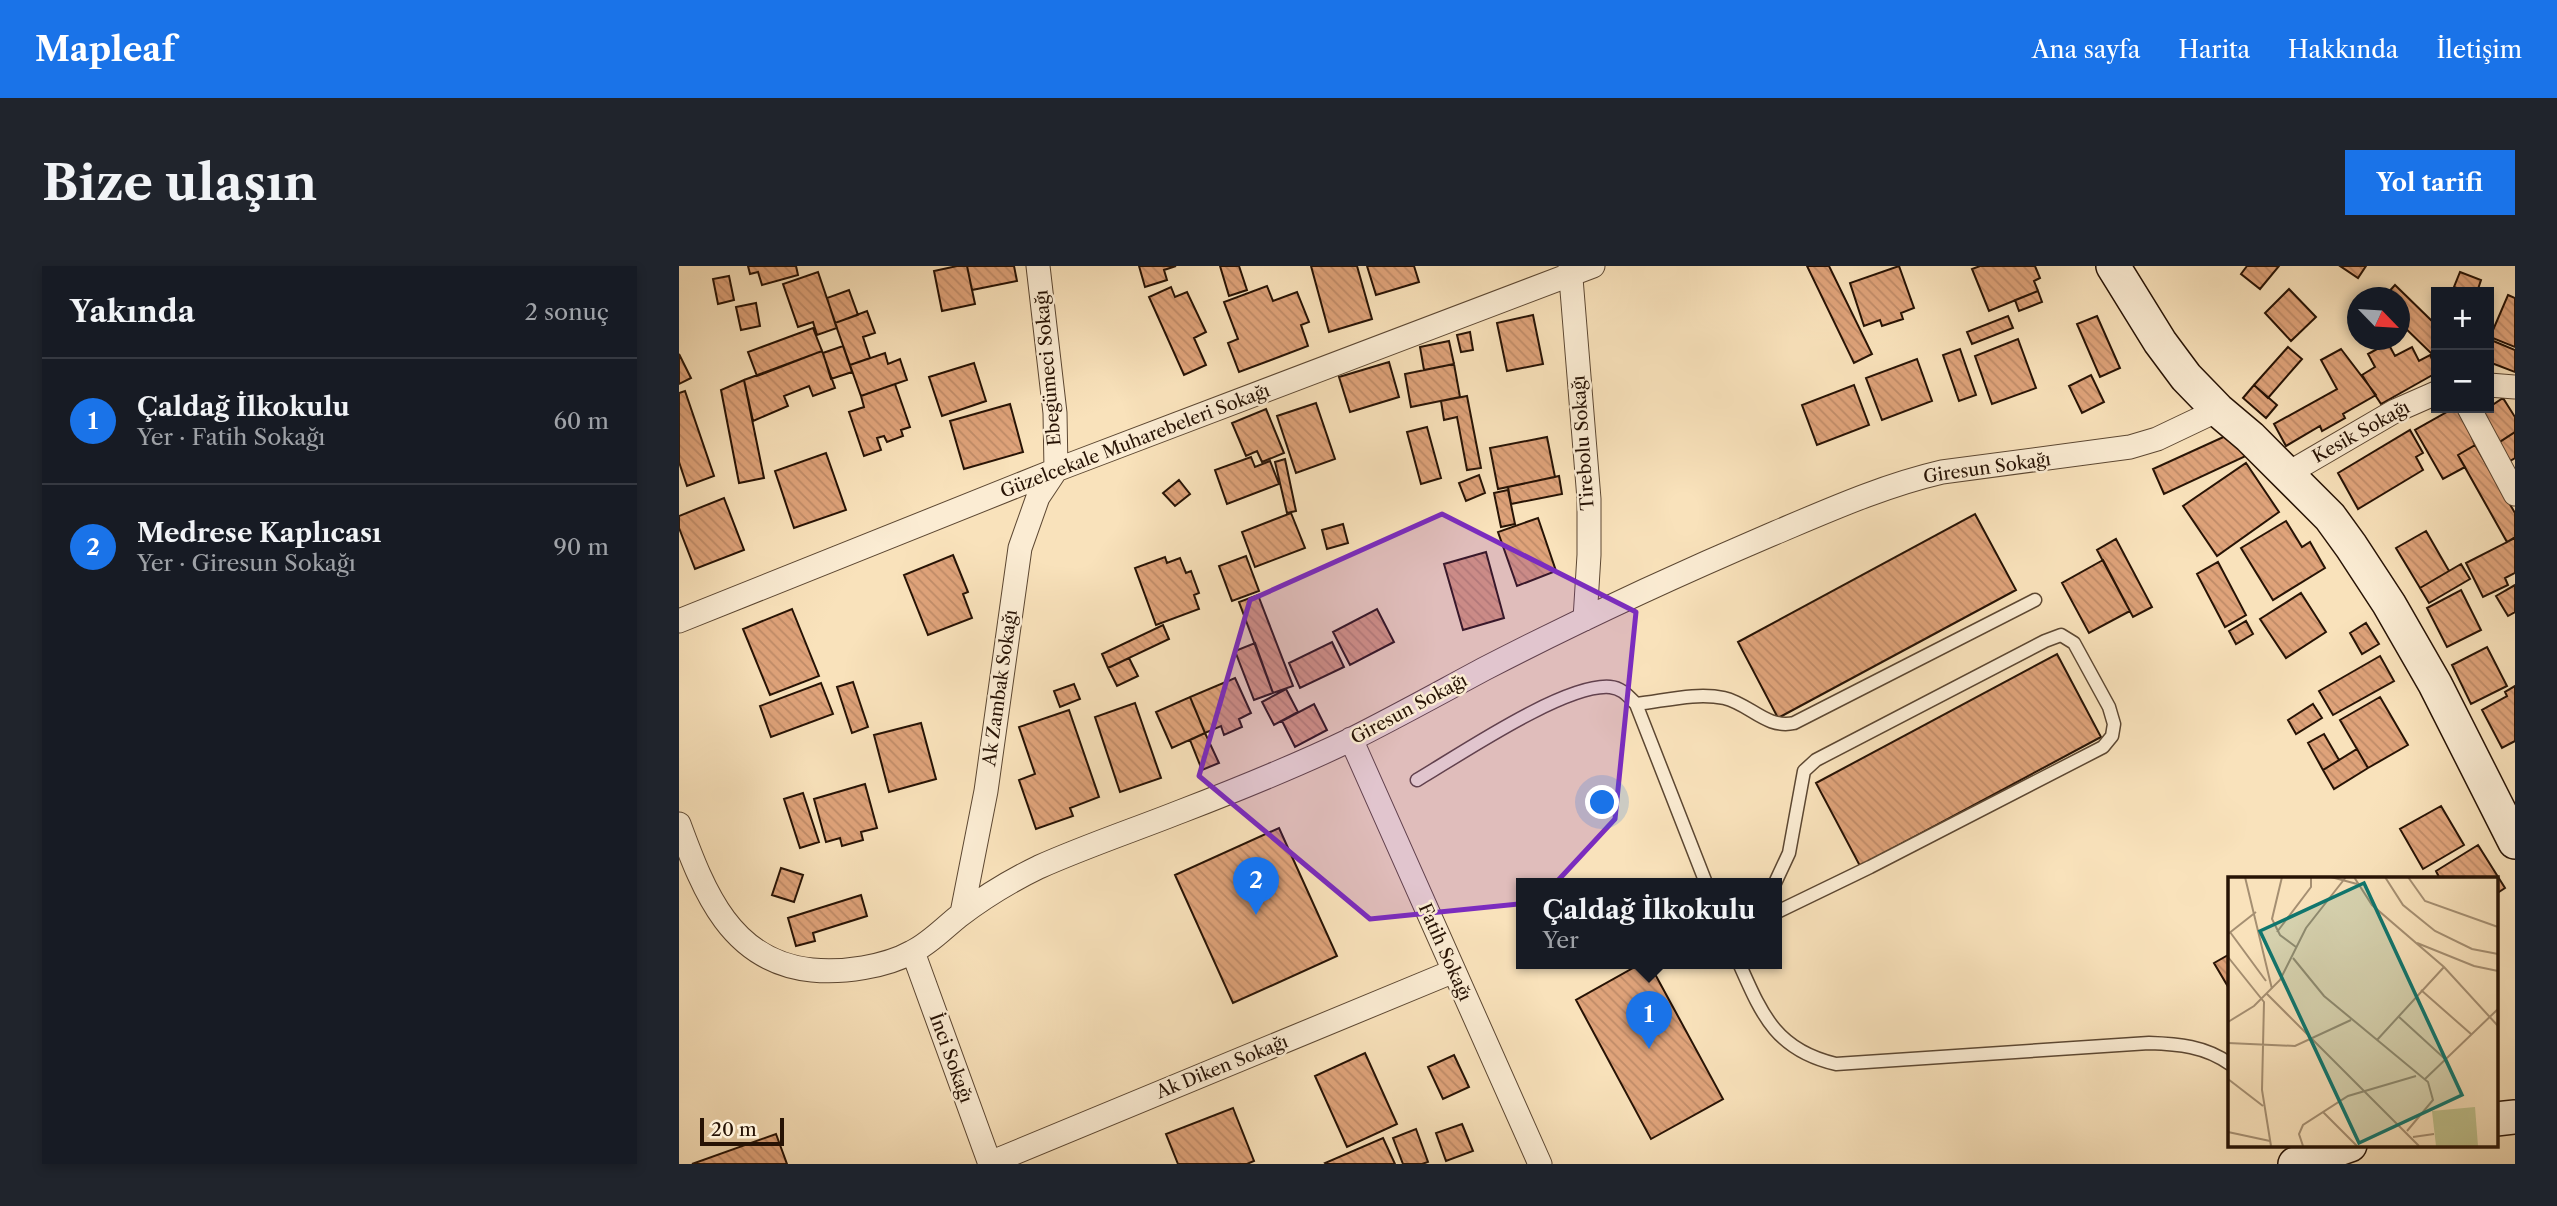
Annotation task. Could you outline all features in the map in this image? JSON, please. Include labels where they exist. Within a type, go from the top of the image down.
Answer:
[{"type":"street","name":"Ebegümeci Sokağı","points":[[1038,266],[1055,413],[1056,470]]},
{"type":"street","name":"Güzelcekale Muharebeleri Sokağı","points":[[679,621],[1056,470],[1569,270],[1593,266]]},
{"type":"street","points":[[2113,266],[2160,342],[2186,377],[2330,517],[2389,604],[2435,684],[2515,842]]},
{"type":"street","name":"Tirebolu Sokağı","points":[[1569,270],[1589,499],[1585,619]]},
{"type":"street","points":[[2494,385],[2515,387]]},
{"type":"street","name":"Kesik Sokağı","points":[[2287,474],[2395,411],[2431,395]]},
{"type":"street","name":"Giresun Sokağı","points":[[679,824],[694,865],[713,902],[739,938],[760,955],[786,966],[816,970],[878,964],[913,952],[993,891],[1063,856],[1199,804],[1350,740],[1585,619],[1769,536],[1912,479],[1952,471],[2130,447],[2157,439],[2218,410]]},
{"type":"street","points":[[2472,413],[2515,494]]},
{"type":"street","name":"Ak Zambak Sokağı","points":[[963,913],[986,791],[1020,548],[1038,497],[1056,470]]},
{"type":"street","name":"Fatih Sokağı","points":[[1350,740],[1540,1164]]},
{"type":"street","name":"İnci Sokağı","points":[[913,952],[990,1163]]},
{"type":"street","name":"Ak Diken Sokağı","points":[[990,1163],[1454,971]]},
{"type":"street","points":[[2497,1119],[2515,1117]]},
{"type":"street","points":[[2295,1164],[2336,1146]]},
{"type":"lane","points":[[1636,704],[1702,696],[1724,698],[1741,704],[1768,722],[1781,726],[1794,723],[2035,600]]},
{"type":"lane","points":[[1777,878],[1789,853],[1804,771],[1816,760],[2045,641],[2061,635],[2074,643],[2112,715],[2112,736],[2103,747],[1782,910]]},
{"type":"lane","points":[[1417,780],[1516,721],[1554,702],[1608,687],[1623,691],[1636,704],[1704,878]]},
{"type":"lane","points":[[1742,969],[1756,1002],[1772,1027],[1791,1046],[1814,1059],[1836,1064],[2149,1043],[2180,1044],[2201,1049],[2228,1063]]},
{"type":"highlighted area","points":[[1442,514],[1636,612],[1615,819],[1538,902],[1370,919],[1199,776],[1250,600]]},
{"type":"building","points":[[748,266],[796,266],[798,275],[762,285],[758,272],[750,274]]},
{"type":"building","points":[[967,266],[975,304],[942,311],[934,271]]},
{"type":"building","points":[[967,266],[1014,266],[1017,281],[972,290]]},
{"type":"building","points":[[1139,266],[1176,266],[1164,270],[1167,280],[1145,287]]},
{"type":"building","points":[[1220,266],[1239,266],[1247,290],[1229,296]]},
{"type":"building","points":[[1311,266],[1357,266],[1372,319],[1329,332]]},
{"type":"building","points":[[1367,266],[1414,266],[1419,282],[1376,295]]},
{"type":"building","points":[[1807,266],[1829,266],[1872,354],[1854,363]]},
{"type":"building","points":[[1899,266],[1914,308],[1901,313],[1903,319],[1882,326],[1880,320],[1864,326],[1850,283]]},
{"type":"building","points":[[1980,266],[2035,266],[2040,278],[2034,281],[2038,291],[1989,311],[1972,269]]},
{"type":"building","points":[[2247,266],[2279,266],[2260,289],[2241,274]]},
{"type":"building","points":[[2340,266],[2366,266],[2358,278]]},
{"type":"building","points":[[818,272],[837,328],[817,335],[813,322],[798,327],[783,284]]},
{"type":"building","points":[[2460,272],[2481,280],[2479,287],[2454,287]]},
{"type":"building","points":[[729,276],[734,300],[718,304],[713,279]]},
{"type":"building","points":[[1267,286],[1273,301],[1297,292],[1309,322],[1301,325],[1308,346],[1239,372],[1228,343],[1238,339],[1224,302]]},
{"type":"building","points":[[1171,287],[1175,297],[1187,292],[1206,332],[1194,338],[1206,365],[1184,375],[1149,297]]},
{"type":"building","points":[[2289,289],[2316,317],[2291,341],[2265,313]]},
{"type":"building","points":[[849,290],[858,315],[835,323],[827,298]]},
{"type":"building","points":[[2038,291],[2042,302],[2019,311],[2015,300]]},
{"type":"building","points":[[2508,295],[2515,298],[2515,347],[2494,339],[2494,328]]},
{"type":"building","points":[[2410,300],[2431,320],[2431,353],[2410,333]]},
{"type":"building","points":[[756,303],[760,326],[741,330],[736,307]]},
{"type":"building","points":[[867,311],[875,333],[863,337],[870,358],[850,365],[835,323]]},
{"type":"building","points":[[1533,315],[1543,364],[1507,371],[1497,323]]},
{"type":"building","points":[[2008,316],[2013,328],[1972,344],[1967,332]]},
{"type":"building","points":[[2097,316],[2120,368],[2100,377],[2077,324]]},
{"type":"building","points":[[813,328],[822,351],[757,376],[748,352]]},
{"type":"building","points":[[1470,332],[1473,350],[1461,352],[1457,335]]},
{"type":"building","points":[[2018,339],[2036,388],[1992,404],[1975,356]]},
{"type":"building","points":[[1449,341],[1454,364],[1424,370],[1420,347]]},
{"type":"building","points":[[2494,341],[2515,350],[2515,372],[2494,364]]},
{"type":"building","points":[[843,346],[852,372],[831,379],[823,353]]},
{"type":"building","points":[[2288,347],[2302,359],[2268,398],[2254,385]]},
{"type":"building","points":[[2412,347],[2419,361],[2430,355],[2431,376],[2381,404],[2362,375],[2375,367],[2368,354],[2375,350],[2392,350],[2395,356]]},
{"type":"building","points":[[1960,349],[1976,395],[1959,401],[1943,355]]},
{"type":"building","points":[[2341,349],[2376,395],[2343,414],[2345,418],[2322,431],[2320,426],[2286,446],[2274,424],[2337,389],[2321,360]]},
{"type":"building","points":[[822,351],[835,388],[813,396],[809,386],[784,396],[788,406],[753,421],[744,380]]},
{"type":"building","points":[[885,353],[888,364],[900,359],[907,380],[861,396],[850,365]]},
{"type":"building","points":[[679,354],[691,378],[679,384]]},
{"type":"building","points":[[1917,359],[1932,401],[1882,420],[1866,378]]},
{"type":"building","points":[[1389,362],[1399,397],[1350,412],[1339,377]]},
{"type":"building","points":[[974,363],[986,401],[942,416],[929,377]]},
{"type":"building","points":[[1454,364],[1460,397],[1411,407],[1405,374]]},
{"type":"building","points":[[2091,375],[2104,402],[2082,413],[2069,386]]},
{"type":"building","points":[[744,380],[764,478],[739,483],[721,390]]},
{"type":"building","points":[[895,384],[910,427],[901,430],[903,436],[887,442],[884,436],[877,438],[881,450],[864,456],[849,412],[864,407],[861,396]]},
{"type":"building","points":[[1854,385],[1869,425],[1817,445],[1802,405]]},
{"type":"building","points":[[2254,385],[2277,405],[2266,418],[2243,398]]},
{"type":"building","points":[[685,391],[714,476],[687,486],[679,462],[679,393]]},
{"type":"building","points":[[1467,396],[1481,468],[1467,470],[1457,417],[1444,420],[1441,401]]},
{"type":"building","points":[[2503,398],[2515,417],[2515,432],[2498,443],[2479,414],[2494,413],[2494,404]]},
{"type":"building","points":[[1316,403],[1335,459],[1296,473],[1277,416]]},
{"type":"building","points":[[1010,404],[1023,452],[964,469],[950,421]]},
{"type":"building","points":[[1266,409],[1284,453],[1262,462],[1257,451],[1246,456],[1232,423]]},
{"type":"building","points":[[2445,413],[2462,413],[2475,445],[2458,455],[2465,467],[2443,479],[2415,430]]},
{"type":"building","points":[[1427,427],[1441,478],[1421,484],[1407,432]]},
{"type":"building","points":[[2410,430],[2423,453],[2416,457],[2423,470],[2358,509],[2338,473]]},
{"type":"building","points":[[2515,432],[2515,458],[2510,461],[2498,443]]},
{"type":"building","points":[[2230,434],[2248,455],[2164,494],[2153,469]]},
{"type":"building","points":[[1547,437],[1555,477],[1498,489],[1490,448]]},
{"type":"building","points":[[2475,445],[2515,513],[2515,537],[2507,542],[2458,455]]},
{"type":"building","points":[[826,453],[846,510],[794,528],[775,471]]},
{"type":"building","points":[[1251,457],[1255,467],[1270,461],[1279,484],[1227,504],[1215,470]]},
{"type":"building","points":[[1285,459],[1296,511],[1287,513],[1275,462]]},
{"type":"building","points":[[2246,463],[2279,512],[2217,556],[2183,506]]},
{"type":"building","points":[[1479,475],[1485,493],[1466,501],[1459,483]]},
{"type":"building","points":[[1559,476],[1562,494],[1511,504],[1508,487]]},
{"type":"building","points":[[1179,480],[1190,494],[1175,506],[1163,493]]},
{"type":"building","points":[[1508,490],[1515,524],[1501,527],[1494,493]]},
{"type":"building","points":[[724,498],[744,550],[695,569],[679,528],[679,516]]},
{"type":"building","points":[[1291,513],[1305,548],[1255,567],[1242,532]]},
{"type":"building","points":[[1975,514],[2016,590],[1778,718],[1738,642]]},
{"type":"building","points":[[1538,518],[1556,571],[1517,586],[1498,532]]},
{"type":"building","points":[[2286,521],[2302,547],[2310,542],[2325,568],[2273,600],[2241,548]]},
{"type":"building","points":[[1343,524],[1348,543],[1327,549],[1322,530]]},
{"type":"building","points":[[2426,531],[2449,571],[2420,588],[2396,548]]},
{"type":"building","points":[[2515,538],[2515,573],[2505,578],[2508,585],[2483,597],[2466,563]]},
{"type":"building","points":[[2116,539],[2152,607],[2133,617],[2097,550]]},
{"type":"building","points":[[1486,552],[1504,618],[1463,630],[1444,564]]},
{"type":"building","points":[[953,555],[968,592],[963,594],[972,618],[928,635],[904,575]]},
{"type":"building","points":[[1246,556],[1259,591],[1232,601],[1219,566]]},
{"type":"building","points":[[1165,557],[1167,563],[1180,558],[1186,573],[1191,571],[1199,593],[1194,595],[1199,609],[1156,625],[1135,568]]},
{"type":"building","points":[[2103,560],[2130,611],[2089,633],[2062,583]]},
{"type":"building","points":[[2218,562],[2246,615],[2225,627],[2197,574]]},
{"type":"building","points":[[2461,564],[2470,579],[2429,603],[2420,588]]},
{"type":"building","points":[[2515,585],[2515,612],[2508,616],[2496,596]]},
{"type":"building","points":[[2461,590],[2481,630],[2447,647],[2427,608]]},
{"type":"building","points":[[2301,593],[2326,632],[2286,658],[2260,619]]},
{"type":"building","points":[[1258,595],[1293,686],[1273,693],[1239,602]]},
{"type":"building","points":[[792,609],[819,676],[770,695],[743,629]]},
{"type":"building","points":[[1377,609],[1394,642],[1350,665],[1333,632]]},
{"type":"building","points":[[2246,621],[2253,634],[2236,644],[2229,631]]},
{"type":"building","points":[[2366,623],[2379,644],[2362,654],[2350,633]]},
{"type":"building","points":[[1163,625],[1169,639],[1108,668],[1102,654]]},
{"type":"building","points":[[1332,642],[1344,667],[1300,688],[1289,663]]},
{"type":"building","points":[[1255,643],[1273,693],[1254,700],[1235,651]]},
{"type":"building","points":[[2487,647],[2507,686],[2471,704],[2452,665]]},
{"type":"building","points":[[2057,654],[2101,737],[1860,866],[1816,783]]},
{"type":"building","points":[[2380,656],[2394,681],[2333,715],[2319,691]]},
{"type":"building","points":[[1129,658],[1138,676],[1117,686],[1108,668]]},
{"type":"building","points":[[1235,678],[1251,713],[1239,719],[1242,727],[1224,735],[1221,726],[1205,733],[1190,697]]},
{"type":"building","points":[[853,682],[868,727],[852,733],[837,687]]},
{"type":"building","points":[[821,683],[833,714],[771,737],[760,706]]},
{"type":"building","points":[[1074,684],[1080,699],[1060,707],[1054,691]]},
{"type":"building","points":[[2515,686],[2515,741],[2502,748],[2482,710],[2507,696],[2505,692]]},
{"type":"building","points":[[1286,689],[1298,712],[1274,725],[1262,702]]},
{"type":"building","points":[[1190,697],[1205,733],[1172,748],[1156,712]]},
{"type":"building","points":[[2380,697],[2408,745],[2368,768],[2340,720]]},
{"type":"building","points":[[1135,703],[1161,778],[1120,792],[1095,717]]},
{"type":"building","points":[[1314,704],[1327,730],[1295,747],[1282,721]]},
{"type":"building","points":[[2313,704],[2322,718],[2296,734],[2288,720]]},
{"type":"building","points":[[1069,710],[1099,797],[1070,808],[1073,816],[1036,829],[1019,780],[1035,774],[1019,727]]},
{"type":"building","points":[[921,723],[936,779],[889,792],[874,735]]},
{"type":"building","points":[[1205,733],[1219,763],[1202,770],[1190,740]]},
{"type":"building","points":[[2324,734],[2339,760],[2323,770],[2308,743]]},
{"type":"building","points":[[2357,749],[2368,768],[2334,789],[2323,770]]},
{"type":"building","points":[[865,784],[877,828],[861,832],[863,840],[842,846],[840,838],[826,842],[814,799]]},
{"type":"building","points":[[803,793],[819,842],[800,848],[784,799]]},
{"type":"building","points":[[2441,806],[2464,845],[2423,869],[2400,829]]},
{"type":"building","points":[[1279,828],[1337,956],[1233,1003],[1175,875]]},
{"type":"building","points":[[2478,845],[2505,888],[2497,893],[2497,877],[2439,877],[2436,871]]},
{"type":"building","points":[[781,868],[803,875],[794,902],[772,895]]},
{"type":"building","points":[[861,895],[867,916],[813,933],[815,941],[796,946],[788,918]]},
{"type":"building","points":[[2228,955],[2228,987],[2214,963]]},
{"type":"building","points":[[1631,969],[1652,969],[1723,1099],[1651,1139],[1576,1000]]},
{"type":"building","points":[[1365,1053],[1397,1124],[1347,1147],[1315,1076]]},
{"type":"building","points":[[1454,1055],[1469,1087],[1443,1099],[1428,1067]]},
{"type":"building","points":[[1233,1108],[1254,1161],[1247,1164],[1178,1164],[1166,1134]]},
{"type":"building","points":[[1462,1124],[1473,1151],[1446,1161],[1436,1133]]},
{"type":"building","points":[[1416,1129],[1428,1162],[1403,1164],[1393,1138]]},
{"type":"building","points":[[776,1134],[787,1164],[692,1164]]},
{"type":"building","points":[[1383,1138],[1395,1164],[1325,1163]]},
{"type":"place","name":"Medrese Kaplıcası","points":[[1256,915]]},
{"type":"place","name":"Çaldağ İlkokulu","points":[[1649,1049]]}]
